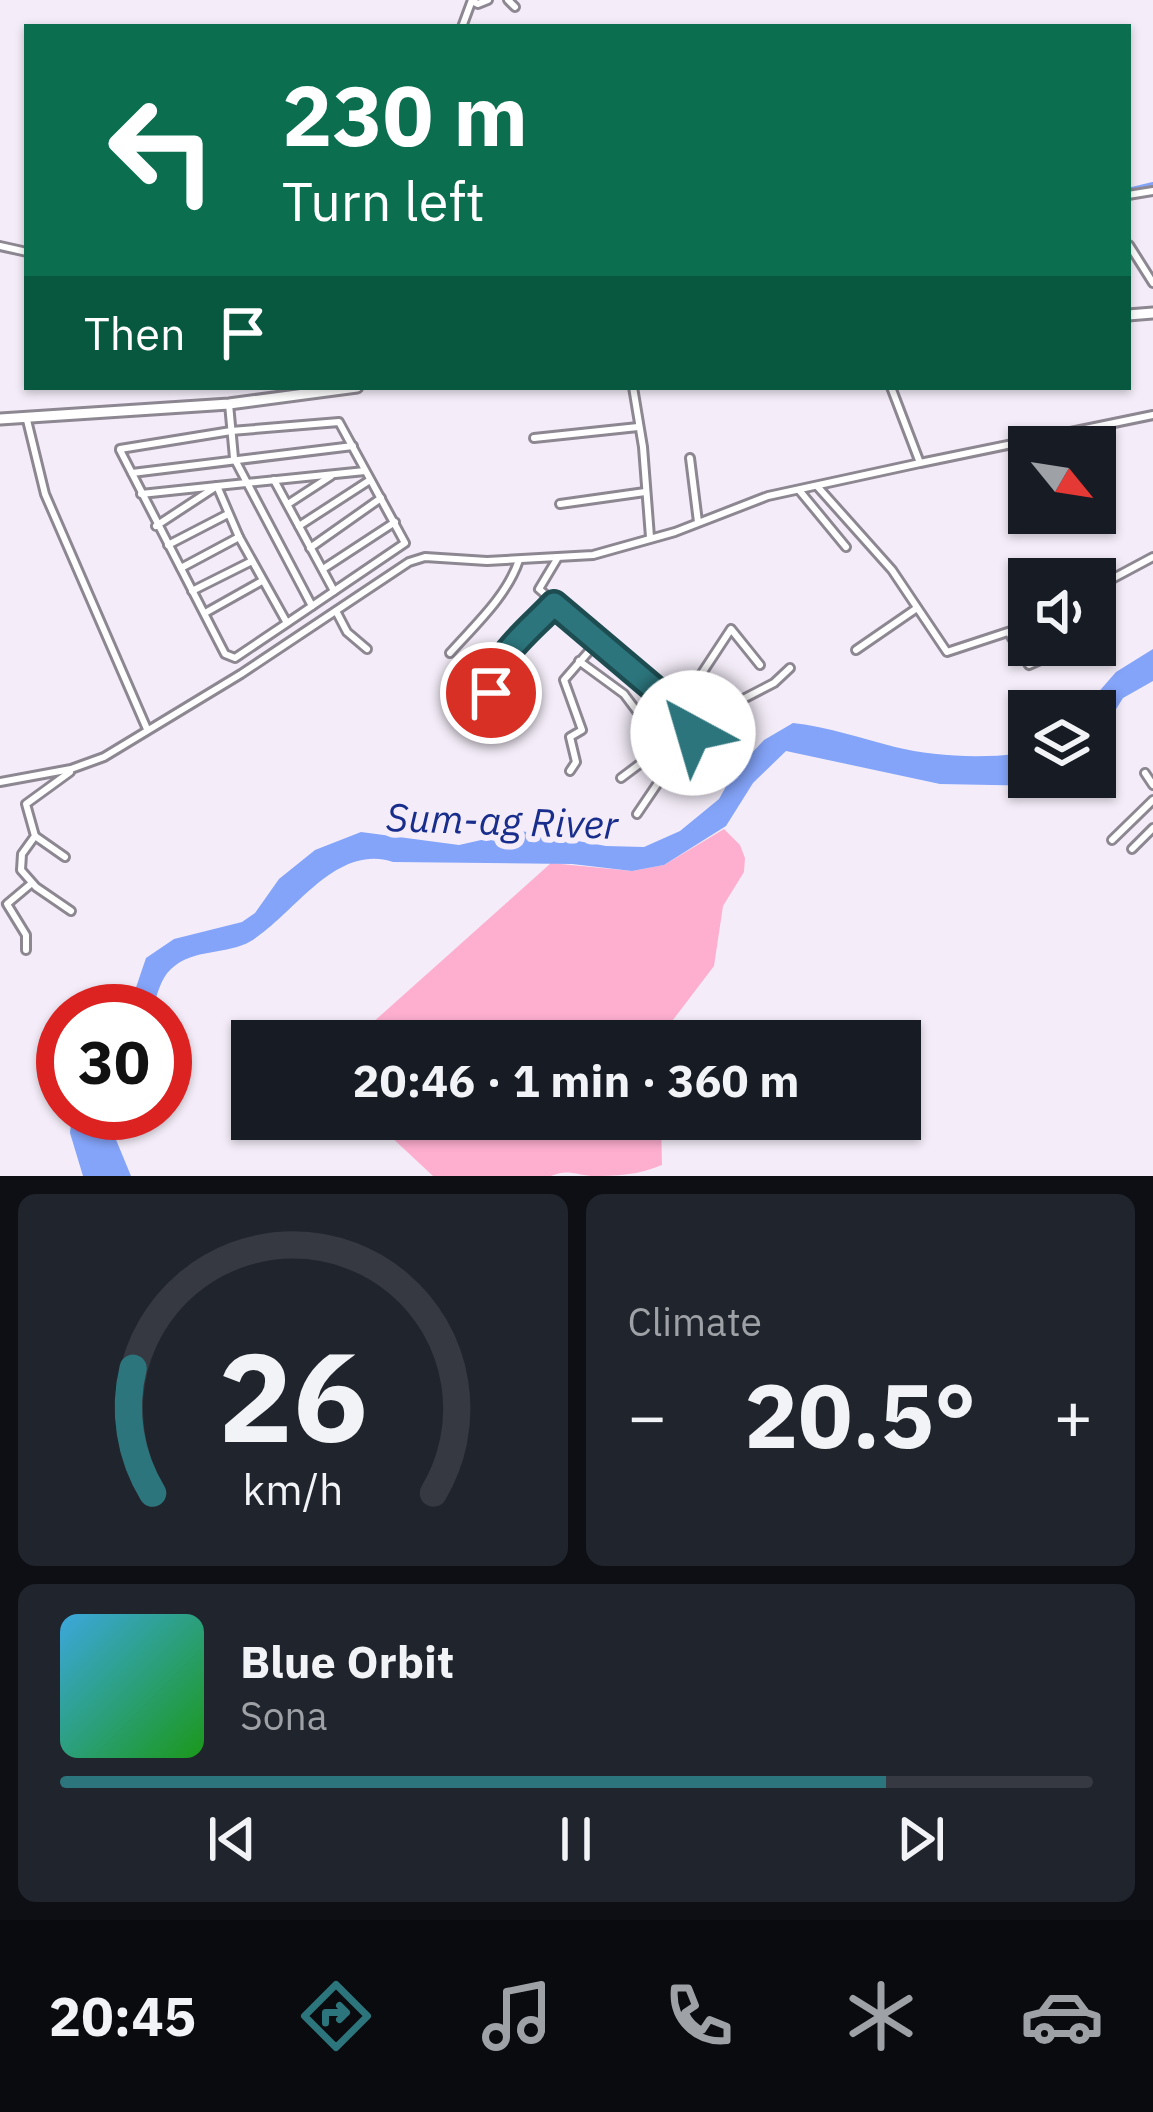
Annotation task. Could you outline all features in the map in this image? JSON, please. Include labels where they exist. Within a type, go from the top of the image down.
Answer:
[{"type":"main road","points":[[0,419],[229,404],[318,390]]},
{"type":"street","points":[[472,0],[478,4],[488,0]]},
{"type":"street","points":[[508,0],[515,8]]},
{"type":"street","points":[[1131,248],[1153,283]]},
{"type":"street","points":[[633,390],[650,537]]},
{"type":"street","points":[[891,390],[920,463]]},
{"type":"street","points":[[229,404],[234,458],[312,606]]},
{"type":"street","points":[[0,782],[104,757],[409,562],[425,557],[518,560],[593,555],[674,533],[768,496],[1153,415]]},
{"type":"street","points":[[26,416],[35,466],[147,729]]},
{"type":"street","points":[[333,421],[342,426],[405,543],[231,658],[157,526],[121,448],[231,431],[333,421]]},
{"type":"street","points":[[534,439],[639,427]]},
{"type":"street","points":[[131,473],[352,446]]},
{"type":"street","points":[[690,458],[698,522]]},
{"type":"street","points":[[141,494],[365,471]]},
{"type":"street","points":[[288,504],[334,474]]},
{"type":"street","points":[[274,480],[334,591]]},
{"type":"street","points":[[299,526],[370,480]]},
{"type":"street","points":[[218,486],[239,537],[287,622]]},
{"type":"street","points":[[157,526],[218,486]]},
{"type":"street","points":[[818,486],[892,570],[947,652],[998,632],[1008,634]]},
{"type":"street","points":[[799,490],[846,547]]},
{"type":"street","points":[[560,505],[644,492]]},
{"type":"street","points":[[310,548],[381,498]]},
{"type":"street","points":[[168,545],[228,514]]},
{"type":"street","points":[[322,569],[394,523]]},
{"type":"street","points":[[181,568],[239,537]]},
{"type":"street","points":[[1116,577],[1153,557]]},
{"type":"street","points":[[557,559],[538,586],[671,703],[686,737]]},
{"type":"street","points":[[450,653],[495,602],[518,560]]},
{"type":"street","points":[[192,591],[252,561]]},
{"type":"street","points":[[205,613],[262,581]]},
{"type":"street","points":[[500,719],[491,693],[492,675],[554,604]]},
{"type":"street","points":[[856,650],[917,608]]},
{"type":"street","points":[[336,611],[347,632],[367,649]]},
{"type":"street","points":[[621,778],[640,765],[731,629],[760,665]]},
{"type":"street","points":[[570,771],[576,762],[570,736],[582,730],[564,682],[597,642]]},
{"type":"street","points":[[579,662],[624,694],[642,718],[658,692]]},
{"type":"street","points":[[637,814],[686,737],[716,721],[718,712],[774,683],[790,668]]},
{"type":"street","points":[[65,856],[35,836],[26,804],[77,767]]},
{"type":"street","points":[[1145,773],[1153,784]]},
{"type":"street","points":[[1112,840],[1153,800]]},
{"type":"street","points":[[1132,849],[1153,829]]},
{"type":"street","points":[[35,836],[21,857],[22,873],[71,911]]},
{"type":"street","points":[[26,950],[26,935],[7,904],[32,884]]},
{"type":"shaded area","points":[[724,829],[745,858],[744,872],[723,906],[714,966],[673,1020],[375,1020],[551,863],[632,871],[664,865]]},
{"type":"shaded area","points":[[394,1140],[661,1140],[662,1165],[636,1173],[433,1176]]},
{"type":"water","points":[[1153,649],[1153,681],[1123,698],[1116,709],[1116,690],[1100,690],[1116,672]]},
{"type":"water","points":[[793,723],[927,753],[1008,754],[1008,785],[940,784],[786,751],[753,783],[726,826],[664,865],[632,871],[572,864],[372,859],[352,863],[316,885],[251,941],[180,962],[161,984],[137,984],[146,958],[174,939],[242,922],[255,913],[279,879],[315,850],[361,832],[459,845],[521,831],[606,846],[644,847],[680,831],[719,799],[734,772],[764,740]]},
{"type":"water","points":[[72,1140],[116,1140],[131,1176],[83,1176]]},
{"type":"waterway","points":[[1131,190],[1153,185]]},
{"type":"route","points":[[491,693],[492,675],[503,658],[554,604],[671,703],[676,715],[671,722],[686,737],[693,733]]},
{"type":"water label","name":"Sum-ag River","points":[[502,821]]}]
